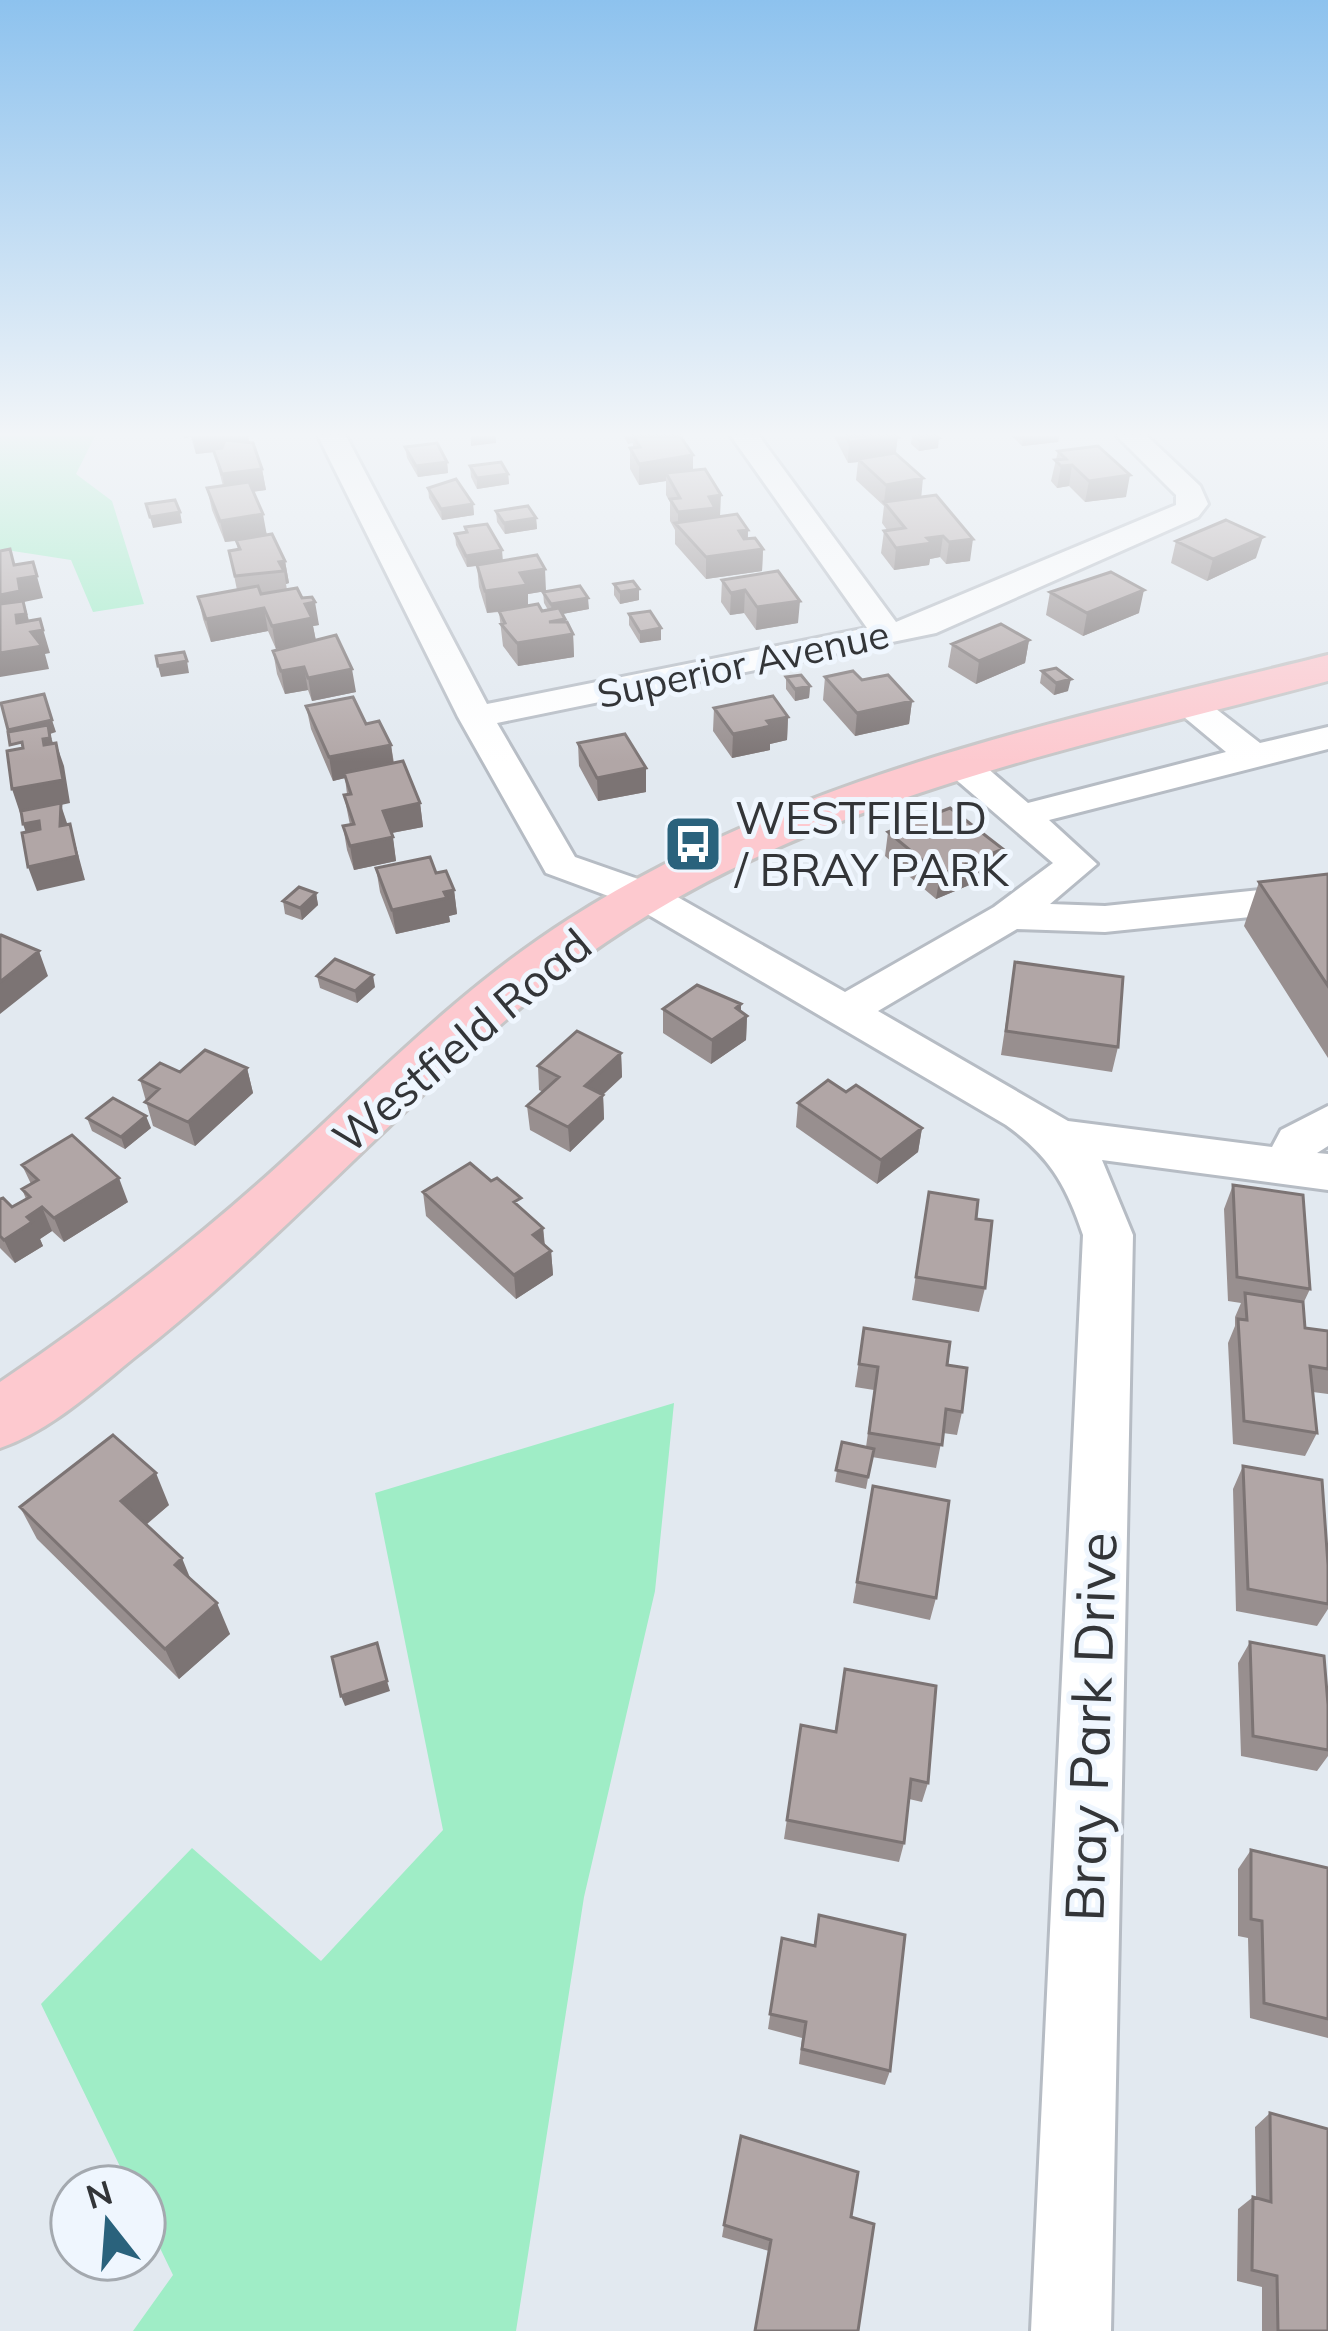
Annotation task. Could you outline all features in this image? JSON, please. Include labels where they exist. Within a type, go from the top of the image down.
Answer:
[{"type":"main road","name":"Westfield Road","points":[[0,1419],[190,1277],[534,970],[644,895],[799,818],[959,763],[1328,668]]},
{"type":"street","name":"Bray Park Drive","points":[[388,545],[476,717],[560,866],[644,895],[1056,1137],[1307,1169]]},
{"type":"street","points":[[824,545],[889,635]]},
{"type":"street","name":"Superior Avenue","points":[[476,717],[924,626],[1110,545]]},
{"type":"street","points":[[1190,705],[1253,755]]},
{"type":"street","points":[[1018,818],[1328,737]]},
{"type":"street","points":[[843,1012],[1009,916],[1077,864],[959,763]]},
{"type":"street","points":[[1009,916],[1105,920],[1328,896]]},
{"type":"street","points":[[1307,1169],[1298,1142],[1328,1123]]},
{"type":"street","name":"Bray Park Drive","points":[[1056,1137],[1098,1196],[1108,1234],[1071,2331]]},
{"type":"green space","points":[[0,545],[126,545],[144,604],[93,612],[71,560],[0,549]]},
{"type":"green space","points":[[674,1403],[655,1591],[584,1897],[516,2331],[133,2331],[173,2275],[168,2265],[168,2163],[118,2163],[41,2004],[192,1848],[321,1961],[443,1830],[375,1493]]},
{"type":"building","points":[[238,545],[277,545],[284,571],[235,576],[229,551],[240,549]]},
{"type":"building","points":[[460,545],[499,545],[502,550],[466,556]]},
{"type":"building","points":[[695,545],[760,545],[763,549],[706,557]]},
{"type":"building","points":[[1184,545],[1245,545],[1213,559]]},
{"type":"building","points":[[10,549],[14,565],[33,562],[37,576],[18,579],[20,591],[0,595],[0,551]]},
{"type":"building","points":[[537,555],[545,569],[520,573],[527,585],[485,591],[477,565]]},
{"type":"building","points":[[778,571],[800,601],[757,607],[745,590],[731,593],[722,580]]},
{"type":"building","points":[[1111,572],[1144,590],[1087,613],[1050,592]]},
{"type":"building","points":[[633,581],[639,589],[620,592],[614,584]]},
{"type":"building","points":[[258,586],[261,594],[297,588],[302,598],[312,597],[315,602],[305,604],[312,618],[272,626],[264,608],[206,619],[198,597]]},
{"type":"building","points":[[580,586],[588,598],[551,604],[543,592]]},
{"type":"building","points":[[23,601],[26,614],[16,615],[17,623],[40,619],[43,630],[31,632],[42,646],[0,653],[0,604]]},
{"type":"building","points":[[538,604],[542,611],[559,608],[565,619],[549,622],[567,622],[573,634],[517,643],[501,624],[505,623],[499,611]]},
{"type":"building","points":[[650,611],[661,628],[640,632],[629,614]]},
{"type":"building","points":[[1001,624],[1029,640],[979,661],[952,644]]},
{"type":"building","points":[[336,635],[352,669],[308,678],[304,667],[281,671],[273,651]]},
{"type":"building","points":[[184,652],[187,661],[158,666],[156,656]]},
{"type":"building","points":[[1056,668],[1071,679],[1056,683],[1042,671]]},
{"type":"building","points":[[853,671],[862,680],[888,675],[912,701],[857,713],[825,677]]},
{"type":"building","points":[[801,675],[810,686],[795,689],[786,677]]},
{"type":"building","points":[[44,694],[52,720],[8,730],[1,703]]},
{"type":"building","points":[[773,696],[788,717],[733,734],[714,708]]},
{"type":"building","points":[[353,697],[366,724],[379,721],[391,745],[329,757],[306,706]]},
{"type":"building","points":[[48,725],[50,738],[43,739],[44,745],[56,743],[63,780],[12,789],[7,751],[23,748],[22,742],[10,745],[8,732]]},
{"type":"building","points":[[625,734],[646,768],[597,778],[578,743]]},
{"type":"building","points":[[403,761],[420,803],[383,811],[393,837],[350,846],[343,826],[354,824],[344,795],[351,794],[344,773]]},
{"type":"building","points":[[61,803],[60,826],[70,824],[77,856],[28,867],[22,833],[40,829],[39,821],[23,824],[21,811]]},
{"type":"building","points":[[950,808],[1003,849],[940,875],[888,832]]},
{"type":"building","points":[[430,857],[436,873],[446,871],[454,890],[444,892],[447,898],[392,910],[376,868]]},
{"type":"building","points":[[1328,874],[1328,986],[1259,882]]},
{"type":"building","points":[[299,887],[316,893],[300,908],[283,901]]},
{"type":"building","points":[[0,936],[39,951],[0,982]]},
{"type":"building","points":[[335,959],[373,975],[355,991],[317,976]]},
{"type":"building","points":[[1015,962],[1123,977],[1118,1047],[1006,1031]]},
{"type":"building","points":[[697,985],[741,1004],[736,1008],[747,1016],[712,1040],[663,1009]]},
{"type":"building","points":[[577,1031],[621,1053],[585,1086],[603,1095],[568,1127],[527,1106],[559,1077],[538,1066]]},
{"type":"building","points":[[205,1050],[247,1068],[188,1122],[145,1102],[159,1089],[140,1080],[160,1063],[180,1072]]},
{"type":"building","points":[[828,1080],[846,1092],[856,1085],[922,1128],[881,1160],[798,1103]]},
{"type":"building","points":[[113,1098],[146,1116],[121,1137],[87,1118]]},
{"type":"building","points":[[72,1135],[119,1178],[54,1218],[42,1207],[27,1217],[32,1222],[4,1240],[0,1199],[12,1207],[30,1197],[22,1189],[38,1180],[22,1165]]},
{"type":"building","points":[[470,1163],[521,1198],[514,1202],[543,1228],[533,1235],[551,1251],[514,1275],[423,1192]]},
{"type":"building","points":[[1233,1185],[1303,1195],[1310,1289],[1237,1277]]},
{"type":"building","points":[[929,1192],[978,1200],[976,1219],[992,1221],[985,1288],[916,1277]]},
{"type":"building","points":[[1245,1293],[1303,1302],[1305,1328],[1328,1331],[1328,1369],[1310,1366],[1317,1433],[1244,1421],[1238,1319],[1247,1320]]},
{"type":"building","points":[[864,1328],[950,1342],[947,1365],[967,1368],[962,1412],[946,1409],[942,1445],[869,1433],[878,1367],[859,1364]]},
{"type":"building","points":[[113,1435],[156,1473],[121,1501],[182,1558],[175,1565],[217,1603],[165,1649],[20,1507]]},
{"type":"building","points":[[842,1442],[874,1449],[868,1477],[836,1470]]},
{"type":"building","points":[[1243,1466],[1322,1480],[1328,1604],[1248,1589]]},
{"type":"building","points":[[873,1486],[949,1501],[936,1598],[857,1582]]},
{"type":"building","points":[[1250,1642],[1324,1656],[1328,1750],[1253,1736]]},
{"type":"building","points":[[377,1643],[387,1681],[341,1696],[332,1657]]},
{"type":"building","points":[[845,1669],[936,1686],[928,1783],[911,1779],[904,1843],[787,1820],[801,1725],[836,1732]]},
{"type":"building","points":[[1251,1850],[1328,1868],[1328,2019],[1264,2003],[1262,1921],[1251,1919]]},
{"type":"building","points":[[819,1915],[905,1935],[890,2071],[802,2049],[806,2022],[770,2014],[782,1938],[815,1946]]},
{"type":"building","points":[[1270,2113],[1328,2129],[1328,2331],[1278,2331],[1277,2276],[1252,2270],[1253,2197],[1271,2202]]},
{"type":"building","points":[[741,2136],[858,2172],[851,2217],[874,2224],[858,2331],[755,2331],[771,2240],[724,2225]]},
{"type":"place","name":"WESTFIELD / BRAY PARK","points":[[693,844]]}]
